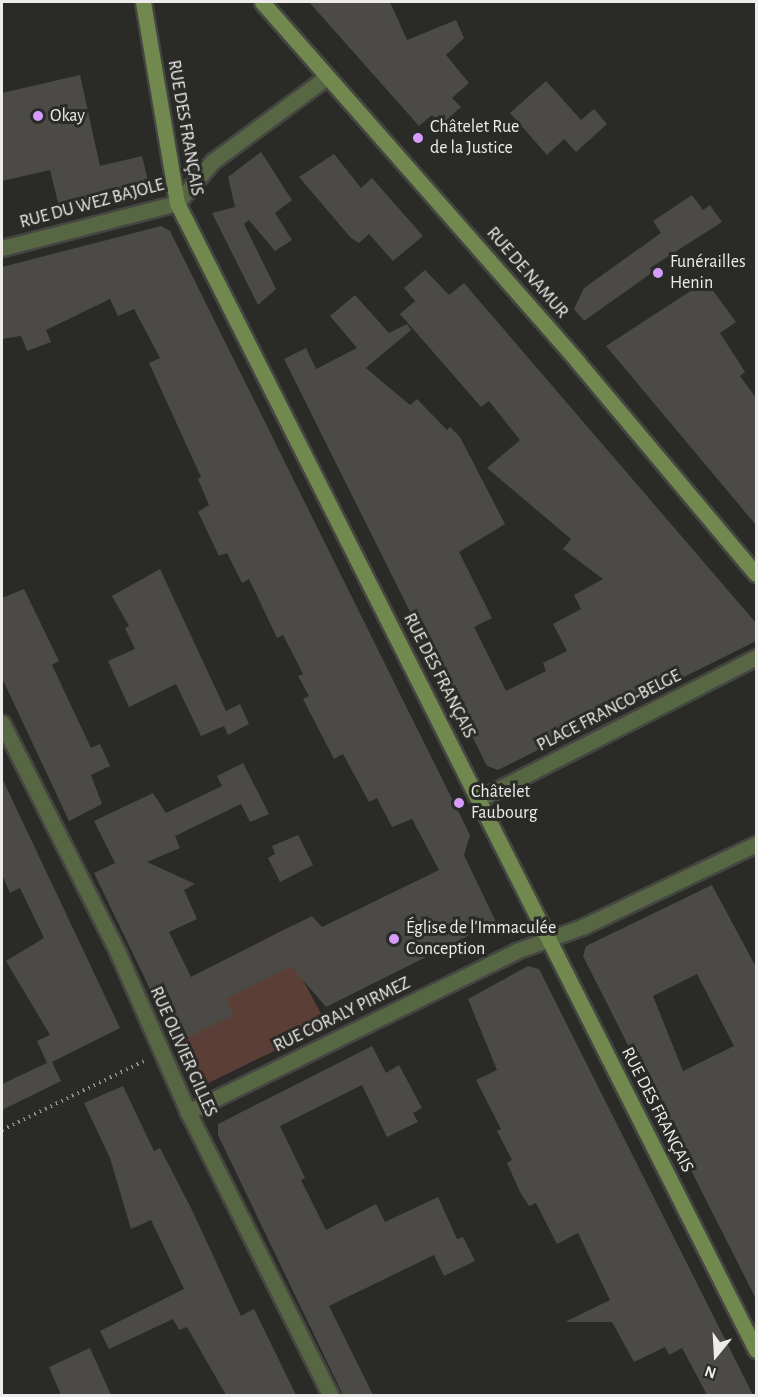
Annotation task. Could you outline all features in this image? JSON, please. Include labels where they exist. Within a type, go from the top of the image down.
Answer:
[{"type":"main road","name":"RUE DES FRANÇAIS","points":[[143,2],[177,203],[756,1350]]},
{"type":"main road","name":"RUE DE NAMUR","points":[[262,2],[577,361],[756,574]]},
{"type":"street","name":"RUE DU WEZ BAJOLE","points":[[2,248],[177,203],[213,161],[327,77]]},
{"type":"street","name":"PLACE FRANCO-BELGE","points":[[479,799],[756,657]]},
{"type":"street","name":"RUE OLIVIER GILLES","points":[[2,723],[117,952],[188,1112],[331,1395]]},
{"type":"street","points":[[547,938],[582,927],[756,844]]},
{"type":"street","name":"RUE CORALY PIRMEZ","points":[[188,1112],[547,938]]},
{"type":"path","points":[[2,1130],[162,1053]]},
{"type":"shaded area","points":[[293,925],[306,951],[295,965],[327,1025],[198,1088],[154,996]]},
{"type":"building","points":[[309,2],[390,2],[407,40],[456,20],[464,38],[446,55],[469,83],[452,98],[461,107],[441,125],[432,115],[419,126]]},
{"type":"building","points":[[80,75],[100,166],[142,156],[150,189],[60,211],[50,170],[2,181],[2,93]]},
{"type":"building","points":[[546,81],[581,120],[594,109],[607,124],[576,152],[564,139],[547,155],[510,113]]},
{"type":"building","points":[[261,152],[292,200],[275,213],[292,240],[275,251],[249,220],[244,224],[276,289],[258,305],[212,213],[235,207],[228,177]]},
{"type":"building","points":[[334,154],[361,188],[372,178],[423,236],[393,261],[369,234],[359,243],[351,238],[299,177]]},
{"type":"building","points":[[692,195],[703,210],[710,205],[722,222],[650,268],[653,272],[584,321],[574,309],[584,288],[661,233],[653,221]]},
{"type":"building","points":[[161,226],[170,231],[470,835],[464,855],[496,922],[326,1007],[291,966],[226,999],[234,1015],[176,1043],[94,873],[115,863],[94,821],[153,793],[166,813],[222,786],[217,776],[243,763],[269,814],[250,822],[241,804],[175,836],[180,848],[147,862],[195,884],[184,890],[197,919],[169,932],[191,977],[312,916],[322,927],[439,870],[412,819],[392,827],[377,798],[369,802],[343,754],[334,759],[303,699],[309,696],[298,676],[303,674],[283,635],[277,638],[249,579],[242,583],[227,553],[219,556],[198,512],[209,505],[198,479],[201,477],[149,363],[160,358],[134,309],[118,316],[110,299],[46,330],[51,342],[27,351],[21,336],[2,339],[2,267]]},
{"type":"building","points":[[425,270],[449,295],[464,283],[756,623],[756,641],[498,770],[487,766],[284,359],[306,348],[316,369],[357,348],[330,316],[355,295],[389,333],[407,324],[411,330],[366,368],[410,405],[417,399],[447,430],[450,427],[460,437],[505,524],[459,552],[492,618],[474,627],[506,691],[546,671],[543,663],[567,651],[553,624],[581,609],[574,595],[603,579],[563,549],[571,539],[487,468],[520,440],[489,401],[481,407],[400,314],[415,301],[404,288]]},
{"type":"building","points":[[706,281],[736,322],[720,333],[745,372],[740,376],[756,398],[756,525],[606,346]]},
{"type":"building","points":[[160,569],[226,711],[240,704],[249,724],[228,735],[224,726],[201,736],[176,684],[129,707],[108,661],[135,649],[125,628],[129,626],[112,596]]},
{"type":"building","points":[[24,589],[59,661],[52,665],[91,748],[100,744],[110,766],[91,775],[102,804],[69,821],[2,678],[2,598]]},
{"type":"building","points":[[2,778],[120,1028],[52,1062],[61,1081],[2,1110],[2,1084],[47,1063],[37,1041],[50,1035],[6,961],[44,938],[20,888],[10,893],[2,875]]},
{"type":"building","points":[[298,835],[313,865],[280,882],[268,858],[275,854],[272,846]]},
{"type":"building","points":[[712,885],[756,967],[756,1299],[583,956],[586,946]],"holes":[[[697,974],[734,1046],[683,1071],[653,996]]]},
{"type":"building","points":[[528,966],[539,969],[753,1395],[707,1395],[682,1348],[669,1355],[665,1347],[634,1362],[612,1322],[565,1322],[610,1300],[578,1233],[557,1244],[536,1203],[529,1206],[520,1192],[507,1163],[512,1160],[497,1131],[501,1129],[476,1080],[497,1070],[468,999]]},
{"type":"building","points":[[372,1046],[386,1073],[399,1065],[422,1108],[413,1113],[418,1122],[387,1137],[362,1085],[280,1126],[305,1178],[301,1180],[326,1230],[376,1204],[385,1222],[438,1197],[457,1239],[463,1237],[475,1261],[444,1276],[434,1255],[329,1306],[373,1395],[343,1395],[218,1135],[218,1124]]},
{"type":"building","points":[[123,1086],[154,1151],[160,1148],[192,1210],[241,1316],[254,1309],[296,1395],[226,1395],[187,1327],[179,1330],[173,1319],[109,1349],[100,1331],[184,1289],[151,1220],[131,1229],[110,1158],[84,1103]]},
{"type":"building","points":[[90,1348],[111,1395],[61,1395],[49,1367]]},
{"type":"place","name":"Okay","points":[[38,116]]},
{"type":"place","name":"Châtelet Rue de la Justice","points":[[418,138]]},
{"type":"place","name":"Funérailles Henin","points":[[658,273]]},
{"type":"place","name":"Châtelet Faubourg","points":[[459,803]]},
{"type":"place","name":"Église de l'Immaculée Conception","points":[[394,939]]}]
